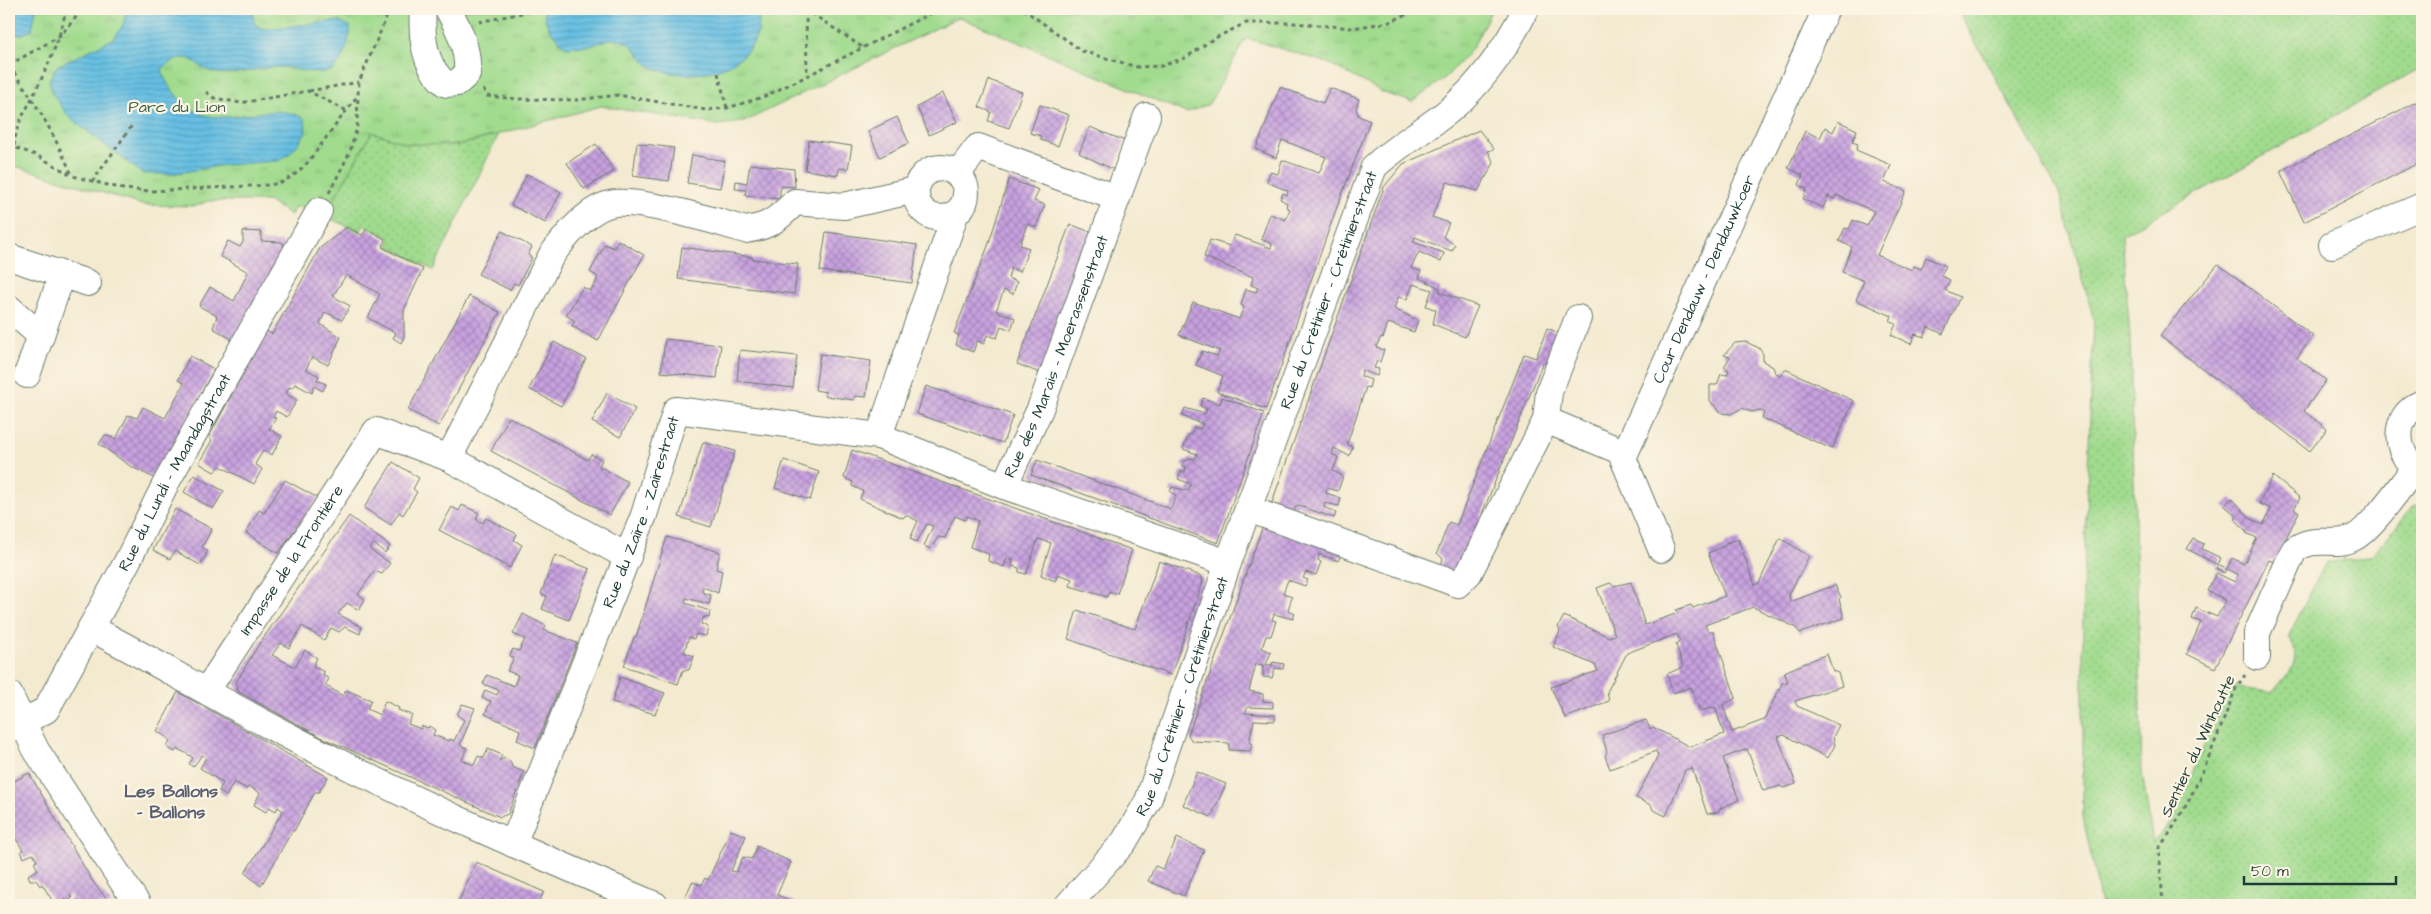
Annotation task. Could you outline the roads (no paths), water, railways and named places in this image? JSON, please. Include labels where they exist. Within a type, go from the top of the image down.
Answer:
[{"type":"street","points":[[423,9],[422,21],[425,51],[435,75],[446,84],[457,83],[467,74],[468,60],[453,18]]},
{"type":"street","name":"Rue du Crétinier - Crétinierstraat","points":[[1068,905],[1124,842],[1148,801],[1228,562],[1374,167],[1400,145],[1451,109],[1474,85],[1511,38],[1526,9]]},
{"type":"street","name":"Cour Dendauw - Dendauwkoer","points":[[1625,453],[1826,9]]},
{"type":"street","name":"Rue des Marais - Moerassenstraat","points":[[1147,116],[1040,409],[1004,486],[1228,562]]},
{"type":"street","points":[[958,173],[978,147],[1117,198]]},
{"type":"street","points":[[879,436],[955,215],[964,205],[966,188],[958,173],[947,168],[929,170],[919,180],[915,190],[918,205],[927,215],[939,219],[955,215]]},
{"type":"street","points":[[628,557],[449,458],[552,256],[569,232],[591,214],[613,203],[640,204],[745,230],[762,228],[780,217],[795,202],[844,206],[915,190]]},
{"type":"street","points":[[2332,245],[2422,206]]},
{"type":"street","name":"Rue du Lundi - Maandagstraat","points":[[16,726],[46,710],[127,562],[166,483],[319,211]]},
{"type":"street","points":[[9,257],[88,283]]},
{"type":"street","points":[[27,375],[62,275]]},
{"type":"street","points":[[9,308],[41,336]]},
{"type":"street","points":[[1248,509],[1458,584],[1469,573],[1546,420],[1549,392],[1578,318]]},
{"type":"street","points":[[2257,657],[2257,633],[2294,550],[2303,543],[2353,538],[2366,528],[2418,471],[2405,460],[2400,448],[2399,436],[2402,423],[2408,412],[2422,403]]},
{"type":"street","name":"Rue du Zaïre - Zairestraat","points":[[514,844],[644,515],[676,410],[879,436],[1004,486]]},
{"type":"street","points":[[1546,420],[1625,453],[1623,458],[1661,550]]},
{"type":"street","name":"Impasse de la Frontière","points":[[207,690],[376,431],[449,458]]},
{"type":"street","points":[[91,628],[300,742],[514,844],[655,905]]},
{"type":"street","points":[[9,694],[16,726],[36,750],[138,905]]},
{"type":"street","name":"Rue du Crétinier - Crétinierstraat","points":[[1052,905],[1098,871]]},
{"type":"water","points":[[9,9],[36,9],[32,30],[23,34],[12,35],[9,31]]},
{"type":"water","points":[[127,9],[253,9],[254,24],[263,29],[338,21],[350,26],[350,31],[346,50],[339,62],[336,67],[326,72],[278,67],[226,74],[209,71],[186,58],[179,58],[170,63],[162,69],[165,80],[176,95],[191,109],[206,115],[223,117],[273,111],[289,113],[305,119],[306,131],[299,143],[289,154],[278,161],[224,165],[172,174],[143,174],[69,117],[52,93],[49,80],[57,66],[113,39],[123,25]]},
{"type":"water","points":[[544,9],[758,9],[758,28],[752,44],[741,57],[726,66],[708,72],[690,74],[671,73],[649,65],[633,47],[622,41],[613,39],[590,46],[566,47],[548,26]]},
{"type":"district","name":"Les Ballons - Ballons","points":[[171,801]]},
{"type":"park label","name":"Parc du Lion","points":[[177,107]]}]
